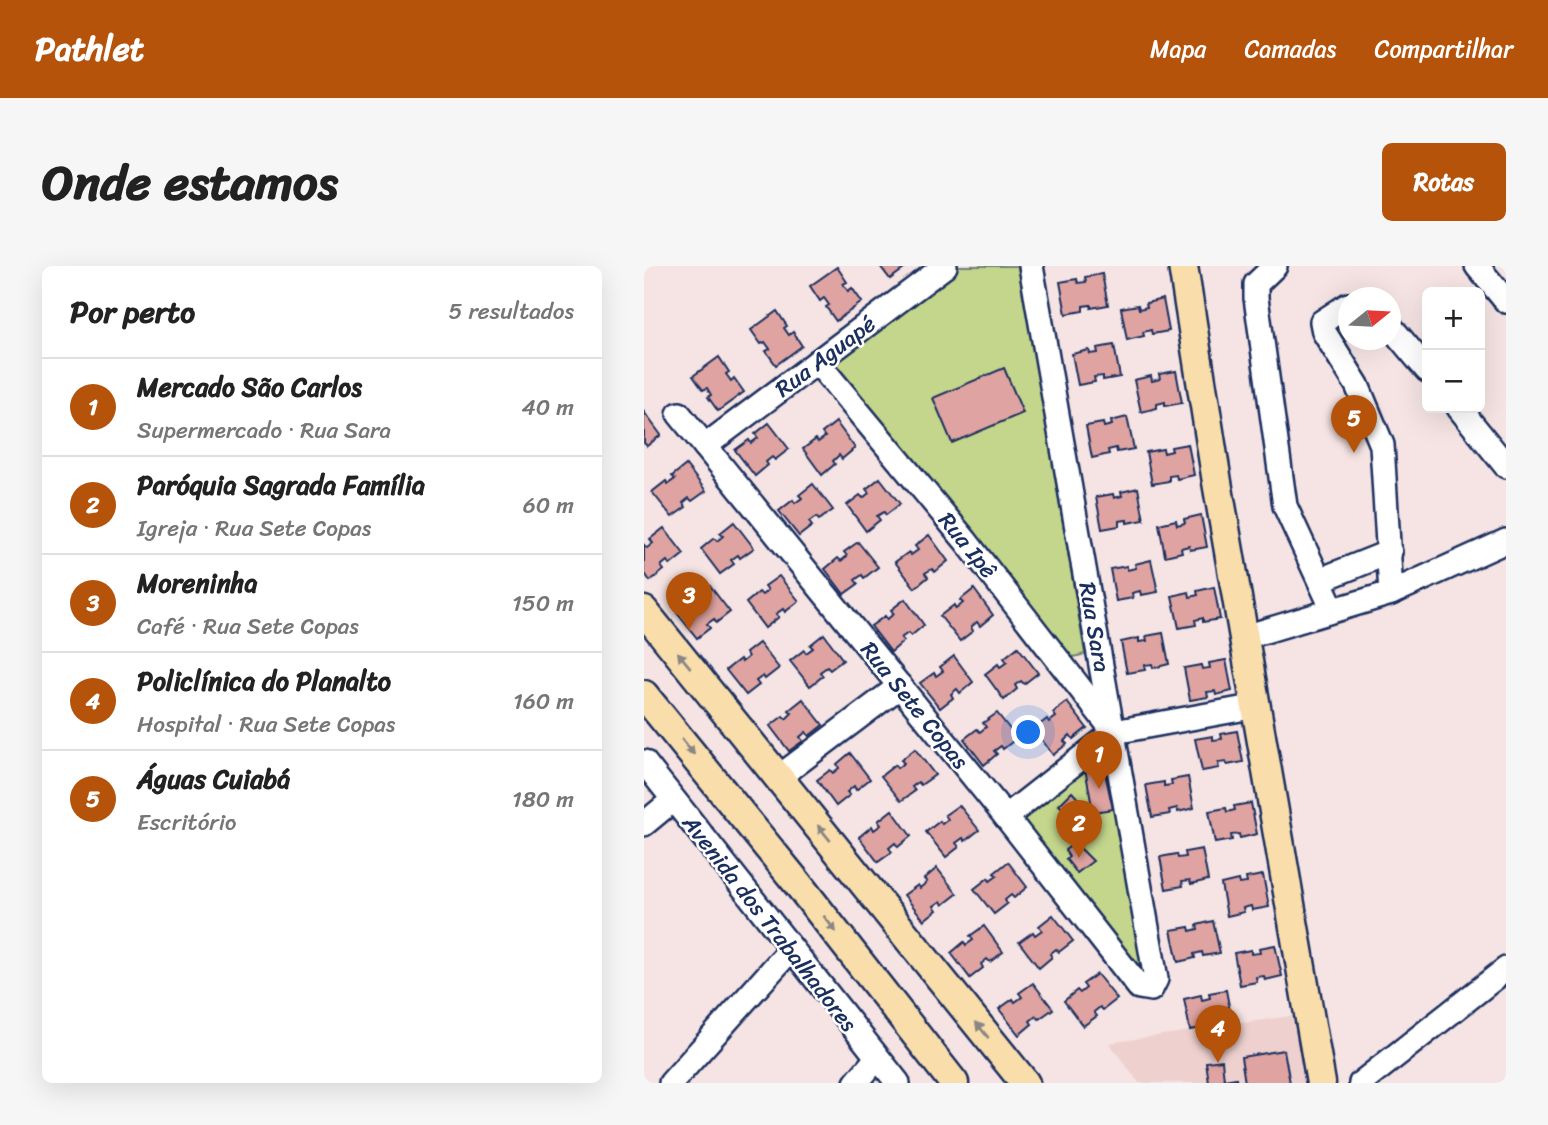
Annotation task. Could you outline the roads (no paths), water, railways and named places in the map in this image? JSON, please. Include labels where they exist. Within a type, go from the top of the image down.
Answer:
[{"type":"main road","points":[[1184,266],[1321,1083]]},
{"type":"main road","points":[[644,611],[1025,1083]]},
{"type":"main road","points":[[644,695],[799,884],[954,1083]]},
{"type":"street","name":"Rua Aguapé","points":[[705,446],[945,266]]},
{"type":"street","name":"Rua Sara","points":[[1031,266],[1156,979],[1153,988]]},
{"type":"street","points":[[1275,266],[1256,284],[1256,299],[1285,506],[1333,610]]},
{"type":"street","points":[[1476,266],[1506,300]]},
{"type":"street","points":[[1338,311],[1322,322],[1324,332],[1357,385],[1382,445],[1391,593]]},
{"type":"street","points":[[1401,339],[1422,364]]},
{"type":"street","name":"Rua Ipê","points":[[817,362],[965,540],[1114,732]]},
{"type":"street","points":[[1463,413],[1506,466]]},
{"type":"street","name":"Rua Sete Copas","points":[[679,414],[1006,817],[1139,987],[1145,990],[1153,988]]},
{"type":"street","points":[[1245,637],[1391,593],[1506,541]]},
{"type":"street","points":[[1320,580],[1390,552]]},
{"type":"street","points":[[779,777],[900,686]]},
{"type":"street","points":[[1006,817],[1114,732],[1257,706]]},
{"type":"street","name":"Avenida dos Trabalhadores","points":[[644,762],[898,1083]]},
{"type":"street","points":[[644,824],[673,800]]},
{"type":"street","points":[[671,1083],[790,949]]},
{"type":"street","points":[[1361,1083],[1506,969]]},
{"type":"street","points":[[856,1083],[877,1058]]},
{"type":"place","name":"Águas Cuiabá","points":[[1354,453]]},
{"type":"place","name":"Moreninha","points":[[689,630]]},
{"type":"place","name":"Mercado São Carlos","points":[[1099,789]]},
{"type":"place","name":"Paróquia Sagrada Família","points":[[1079,858]]},
{"type":"place","name":"Policlínica do Planalto","points":[[1218,1063]]}]
